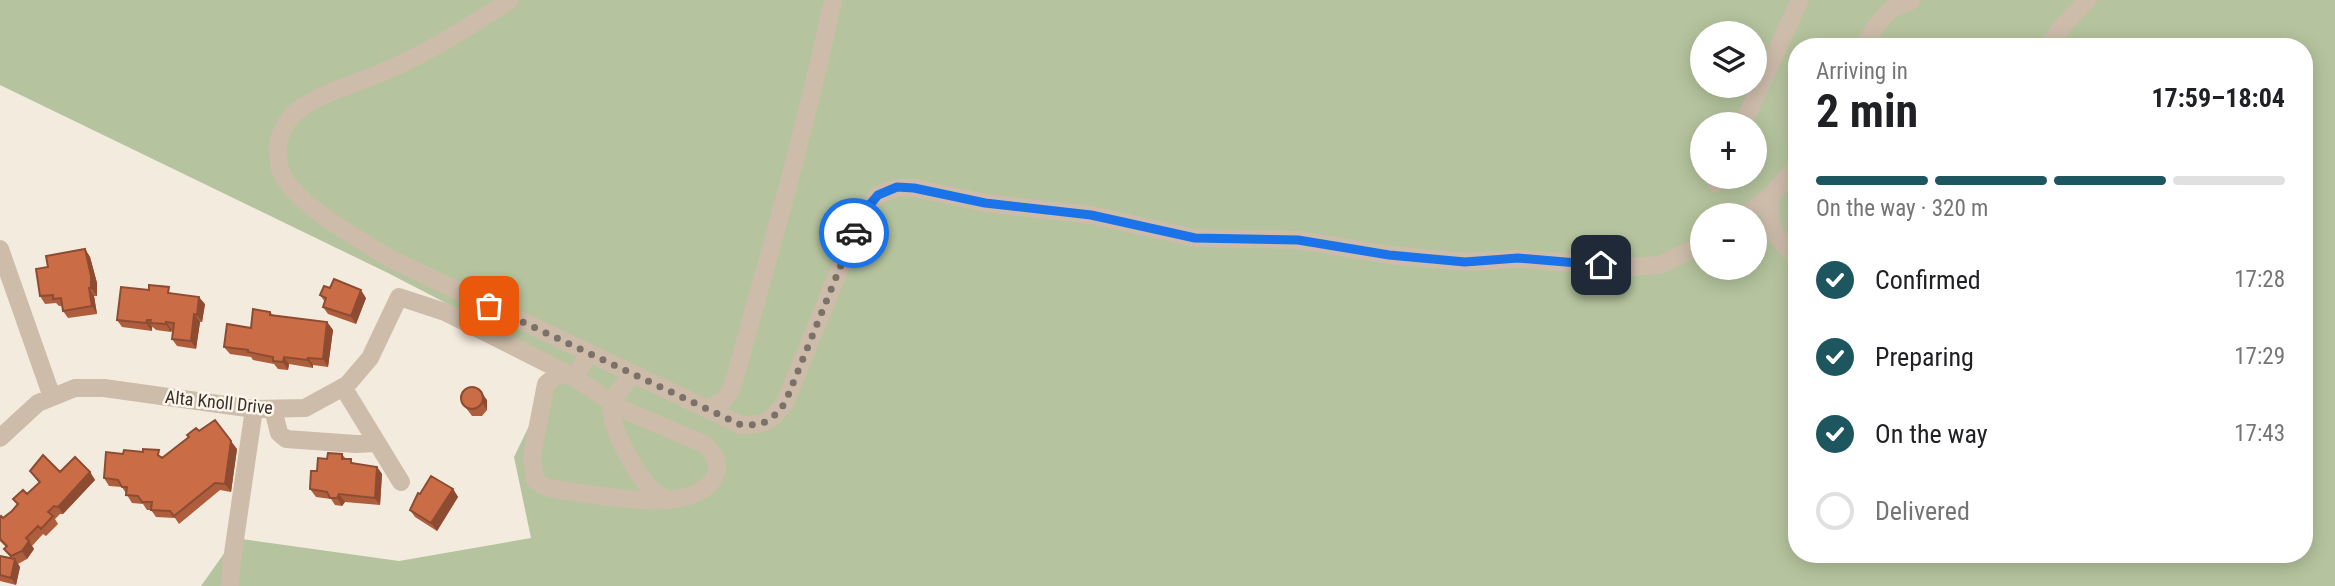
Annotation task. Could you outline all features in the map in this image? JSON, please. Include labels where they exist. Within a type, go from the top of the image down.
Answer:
[{"type":"street","points":[[510,0],[442,43],[392,69],[309,103],[294,114],[283,130],[278,143],[279,169],[302,199],[340,228],[391,259],[741,425],[762,425],[773,418],[785,403],[862,214],[878,195],[897,187],[985,203],[1091,215],[1195,238],[1298,240],[1389,255],[1465,262],[1518,258],[1629,267],[1660,265],[1690,250]]},
{"type":"street","points":[[707,409],[724,400],[732,387],[782,208],[833,0]]},
{"type":"street","points":[[1749,112],[1800,0]]},
{"type":"street","points":[[1869,38],[1891,9],[1912,0]]},
{"type":"street","points":[[2054,38],[2088,0]]},
{"type":"street","points":[[1761,203],[1788,180]]},
{"type":"street","points":[[1771,195],[1769,211],[1773,233],[1788,248]]},
{"type":"street","points":[[0,249],[52,397]]},
{"type":"street","name":"Alta Knoll Drive","points":[[0,438],[38,403],[75,388],[104,388],[254,409],[305,408],[343,387],[370,358],[399,297],[445,312],[572,376]]},
{"type":"street","points":[[572,376],[582,366],[588,352]]},
{"type":"street","points":[[633,374],[612,401],[611,414],[638,473],[650,488],[670,500]]},
{"type":"street","points":[[557,375],[572,376],[622,409],[704,444],[714,453],[717,461],[716,474],[709,485],[696,495],[658,501],[560,490],[545,487],[535,480],[532,456],[546,384],[557,375]]},
{"type":"street","points":[[343,387],[401,482]]},
{"type":"street","points":[[273,408],[279,433],[286,439],[377,443]]},
{"type":"street","points":[[230,586],[254,409]]},
{"type":"green space","points":[[0,0],[2335,0],[2335,586],[201,586],[235,538],[399,561],[531,538],[514,457],[560,362],[388,273],[0,85]]},
{"type":"building","points":[[85,249],[91,276],[89,288],[92,306],[63,311],[61,298],[53,299],[53,295],[40,296],[36,269],[48,267],[46,256]]},
{"type":"building","points":[[334,279],[361,290],[351,316],[323,307],[326,298],[320,295],[324,286],[330,288]]},
{"type":"building","points":[[149,285],[169,287],[168,293],[199,297],[191,341],[172,339],[174,323],[117,320],[121,287],[149,290]]},
{"type":"building","points":[[253,309],[270,312],[270,315],[327,322],[323,359],[284,357],[283,362],[273,361],[273,357],[224,347],[227,324],[251,328]]},
{"type":"building","points":[[472,387],[480,390],[483,398],[480,406],[472,409],[464,406],[461,398],[464,390]]},
{"type":"building","points":[[215,420],[231,441],[225,484],[215,483],[174,516],[170,511],[151,510],[152,502],[142,502],[138,496],[126,495],[127,487],[122,487],[118,480],[104,478],[106,452],[123,454],[124,450],[159,450],[158,455],[162,458],[189,437],[187,435],[196,428],[199,431]]},
{"type":"building","points":[[328,453],[342,454],[342,459],[351,459],[351,463],[377,467],[375,498],[339,494],[337,498],[330,498],[327,492],[310,489],[311,471],[317,471],[318,458],[327,459]]},
{"type":"building","points":[[43,455],[60,472],[75,457],[90,472],[58,507],[54,506],[48,512],[53,516],[41,529],[38,526],[26,538],[29,541],[22,551],[11,556],[0,539],[0,517],[3,518],[18,504],[13,499],[23,490],[27,494],[40,482],[30,471]]},
{"type":"building","points":[[431,476],[453,489],[431,523],[410,510],[418,493],[420,494]]},
{"type":"building","points":[[0,556],[15,559],[11,578],[0,575]]},
{"type":"way so far","points":[[489,306],[741,425],[762,425],[773,418],[785,403],[854,233]]},
{"type":"route","points":[[854,233],[862,214],[878,195],[897,187],[985,203],[1091,215],[1195,238],[1298,240],[1389,255],[1465,262],[1518,258],[1601,265]]}]
